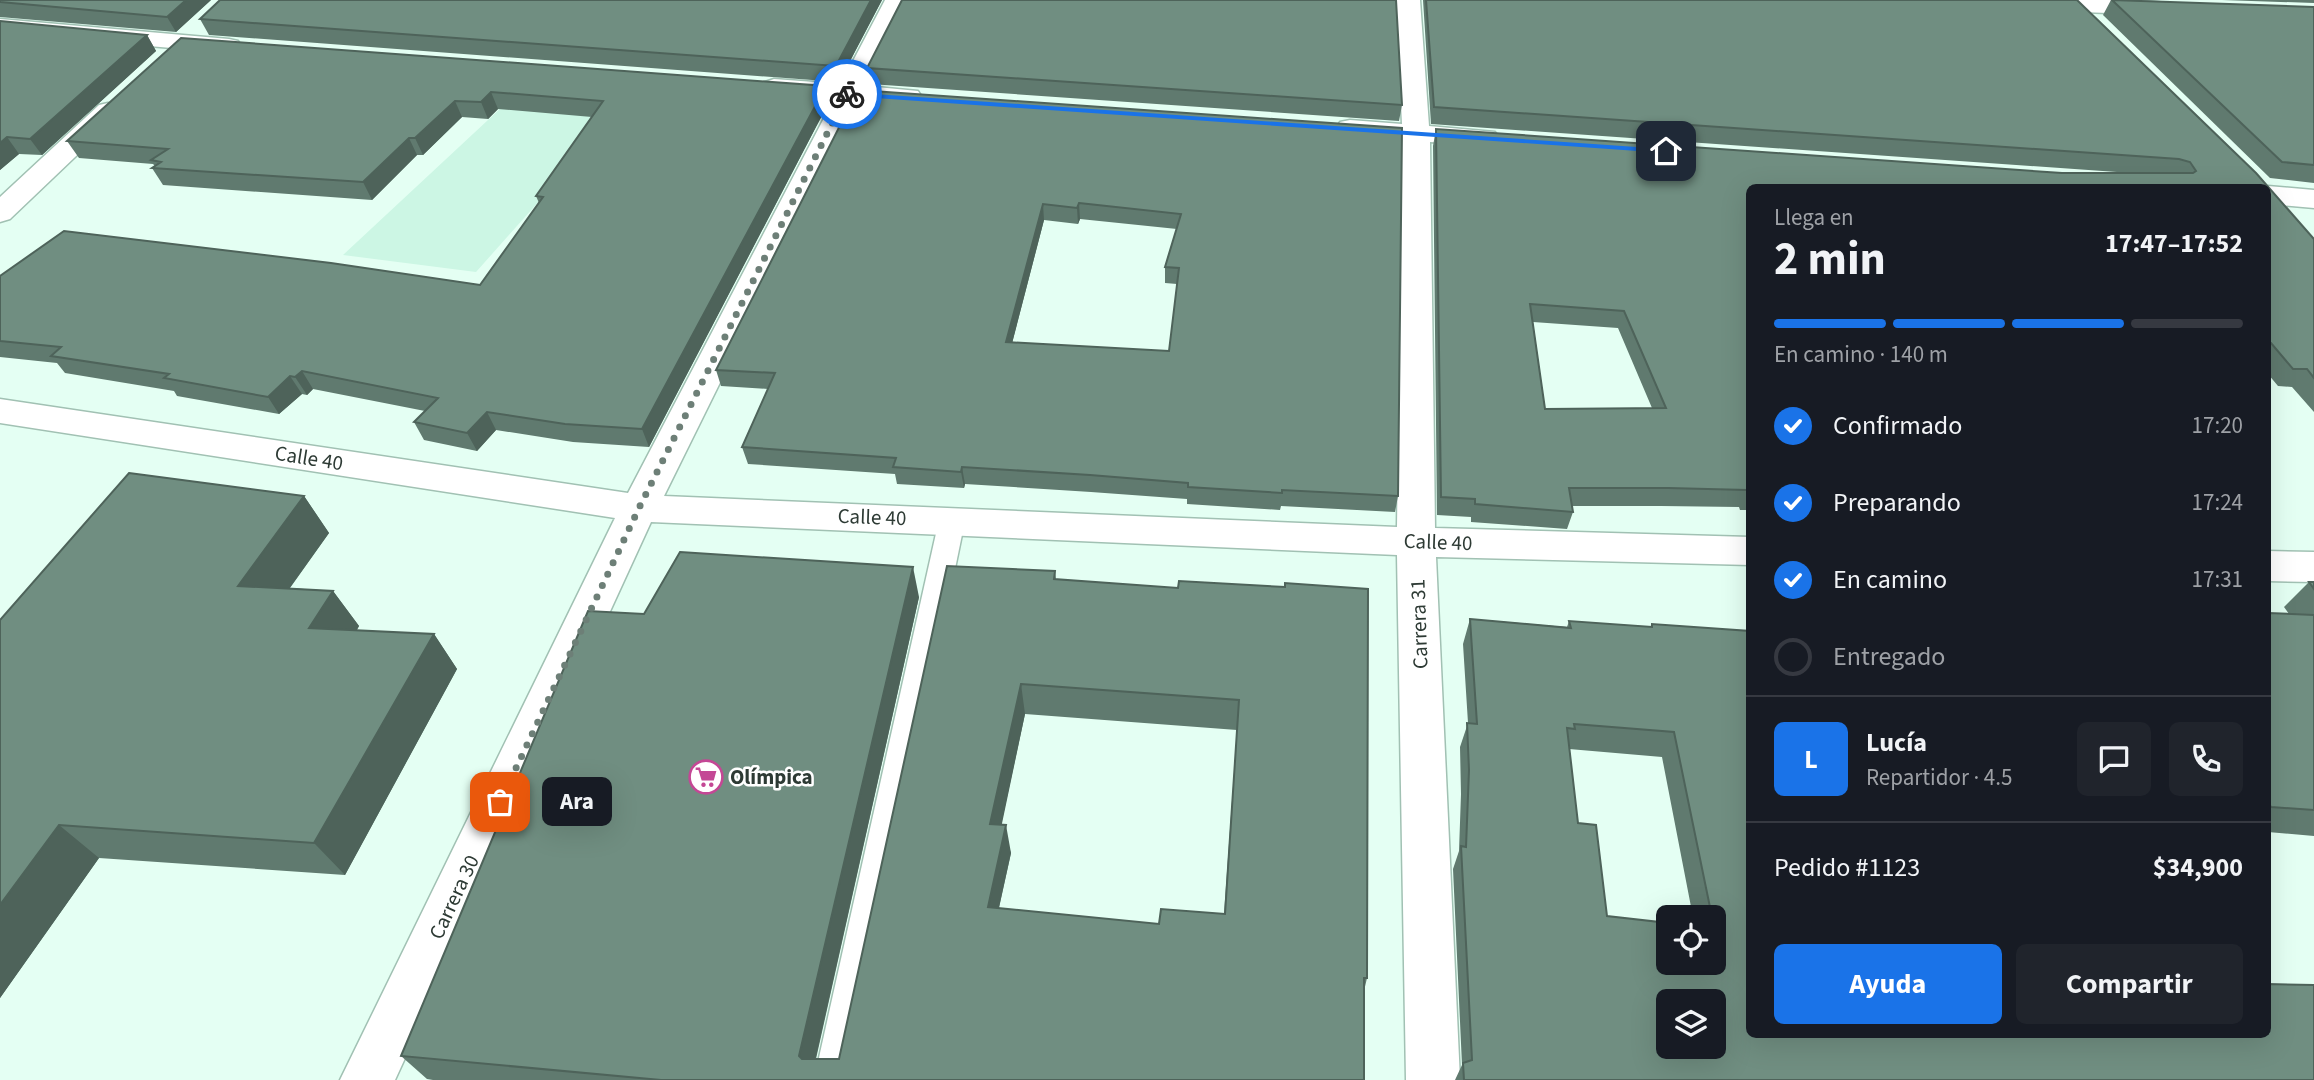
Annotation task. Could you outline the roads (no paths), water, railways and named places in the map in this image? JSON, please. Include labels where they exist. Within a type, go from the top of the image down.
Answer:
[{"type":"street","name":"Carrera 30","points":[[367,1080],[639,508],[897,0]]},
{"type":"street","name":"Carrera 31","points":[[1408,0],[1416,133],[1416,542],[1433,1080]]},
{"type":"street","points":[[1956,0],[2182,9]]},
{"type":"street","points":[[2073,3],[2103,34]]},
{"type":"street","points":[[160,62],[209,17]]},
{"type":"street","points":[[0,26],[248,48]]},
{"type":"street","points":[[753,86],[931,99]]},
{"type":"street","points":[[0,213],[130,90]]},
{"type":"street","points":[[1319,126],[1513,140]]},
{"type":"street","points":[[2271,191],[2314,199]]},
{"type":"street","points":[[2271,199],[2296,223]]},
{"type":"street","name":"Calle 40","points":[[0,411],[639,508],[1416,542],[1746,551]]},
{"type":"street","points":[[2271,566],[2314,567]]},
{"type":"lane","points":[[832,1080],[952,520]]},
{"type":"place","name":"Olímpica","points":[[706,777]]},
{"type":"place","name":"Ara","points":[[500,802]]}]
